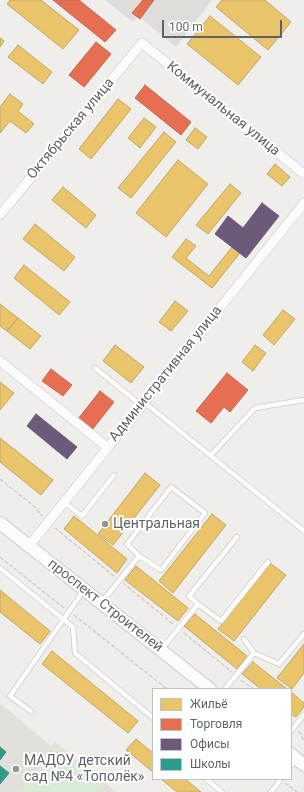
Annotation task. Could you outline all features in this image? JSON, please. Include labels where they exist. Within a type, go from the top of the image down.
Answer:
[{"type":"street","name":"Коммунальная улица","points":[[142,43],[304,174]]},
{"type":"street","name":"Октябрьская улица","points":[[0,215],[142,43]]},
{"type":"street","name":"Административная улица","points":[[29,546],[304,203]]},
{"type":"street","points":[[0,361],[107,447]]},
{"type":"street","name":"проспект Строителей","points":[[0,523],[209,688]]},
{"type":"lane","points":[[95,368],[211,455],[304,531]]},
{"type":"lane","points":[[211,455],[255,408],[304,400]]},
{"type":"lane","points":[[64,502],[82,516],[114,475]]},
{"type":"lane","points":[[171,487],[205,513],[160,570],[139,556],[127,544],[171,487]]},
{"type":"lane","points":[[237,537],[189,596],[198,604],[221,621],[268,562]]},
{"type":"lane","points":[[101,603],[139,556]]},
{"type":"lane","points":[[0,568],[73,627],[75,653],[152,717]]},
{"type":"lane","points":[[32,712],[10,696],[84,590]]},
{"type":"lane","points":[[161,650],[198,604]]},
{"type":"lane","points":[[244,639],[254,653],[279,664],[304,634]]},
{"type":"lane","points":[[226,688],[254,653]]},
{"type":"lane","points":[[292,730],[304,715]]},
{"type":"lane","points":[[207,780],[222,792]]},
{"type":"lane","points":[[271,792],[280,780]]},
{"type":"path","points":[[0,479],[35,507],[48,523],[252,688]]},
{"type":"path","points":[[0,557],[166,688]]},
{"type":"path","points":[[282,780],[297,792]]},
{"type":"shaded area","points":[[105,0],[212,0],[176,47],[138,16],[133,22]]},
{"type":"shaded area","points":[[0,703],[51,746],[55,742],[116,792],[0,792]]},
{"type":"green space","points":[[56,747],[102,784],[96,792],[19,792]]},
{"type":"building: Жильё","points":[[10,0],[41,0],[79,30],[63,49],[7,4]]},
{"type":"building: Жильё","points":[[222,0],[265,0],[291,22],[268,50],[216,7]]},
{"type":"building: Жильё","points":[[210,16],[261,57],[238,85],[187,44]]},
{"type":"building: Жильё","points":[[0,38],[4,41],[0,47]]},
{"type":"building: Жильё","points":[[18,45],[52,72],[43,84],[8,57]]},
{"type":"building: Жильё","points":[[10,94],[23,104],[18,111],[34,124],[26,133],[10,121],[0,133],[0,107]]},
{"type":"building: Жильё","points":[[118,99],[131,109],[91,159],[79,149]]},
{"type":"building: Жильё","points":[[144,118],[156,127],[140,148],[128,138]]},
{"type":"building: Жильё","points":[[195,128],[207,137],[198,149],[186,140]]},
{"type":"building: Жильё","points":[[164,132],[176,142],[131,198],[118,188]]},
{"type":"building: Жильё","points":[[178,160],[208,184],[166,237],[136,213]]},
{"type":"building: Жильё","points":[[275,164],[290,177],[282,186],[267,174]]},
{"type":"building: Жильё","points":[[230,184],[241,193],[208,234],[196,225]]},
{"type":"building: Жильё","points":[[63,187],[96,215],[86,228],[52,200]]},
{"type":"building: Жильё","points":[[35,224],[75,257],[64,271],[23,239]]},
{"type":"building: Жильё","points":[[186,239],[196,246],[186,258],[209,276],[232,247],[240,253],[212,288],[172,257]]},
{"type":"building: Жильё","points":[[24,265],[70,302],[59,315],[14,278]]},
{"type":"building: Жильё","points":[[175,301],[188,311],[171,331],[159,322]]},
{"type":"building: Жильё","points":[[0,304],[18,318],[7,331],[0,326]]},
{"type":"building: Жильё","points":[[283,310],[295,319],[274,345],[263,335]]},
{"type":"building: Жильё","points":[[18,318],[41,336],[30,349],[7,331]]},
{"type":"building: Жильё","points":[[115,345],[144,367],[131,383],[103,361]]},
{"type":"building: Жильё","points":[[255,345],[266,353],[253,371],[242,362]]},
{"type":"building: Жильё","points":[[0,382],[14,393],[0,410]]},
{"type":"building: Жильё","points":[[0,438],[53,480],[41,495],[0,462]]},
{"type":"building: Жильё","points":[[145,473],[160,485],[113,545],[98,534]]},
{"type":"building: Жильё","points":[[212,514],[226,525],[173,593],[159,581]]},
{"type":"building: Жильё","points":[[74,516],[127,559],[117,573],[64,529]]},
{"type":"building: Жильё","points":[[270,563],[286,575],[234,641],[218,629]]},
{"type":"building: Жильё","points":[[136,566],[188,608],[178,621],[125,580]]},
{"type":"building: Жильё","points":[[0,590],[50,631],[40,644],[0,612]]},
{"type":"building: Жильё","points":[[195,614],[247,656],[237,669],[184,626]]},
{"type":"building: Жильё","points":[[304,644],[304,673],[292,689],[277,678]]},
{"type":"building: Жильё","points":[[52,651],[138,721],[128,733],[42,664]]},
{"type":"building: Жильё","points":[[253,662],[286,688],[260,688],[242,674]]},
{"type":"building: Жильё","points":[[292,693],[304,703],[304,707],[296,717],[292,715]]},
{"type":"building: Жильё","points":[[136,739],[152,752],[152,771],[126,750]]},
{"type":"building: Жильё","points":[[162,780],[186,780],[201,792],[177,792]]},
{"type":"building: Торговля","points":[[53,0],[79,0],[116,30],[105,42]]},
{"type":"building: Торговля","points":[[143,0],[154,0],[140,19],[132,13]]},
{"type":"building: Торговля","points":[[96,42],[111,54],[84,87],[69,75]]},
{"type":"building: Торговля","points":[[145,85],[191,122],[181,135],[135,98]]},
{"type":"building: Торговля","points":[[51,369],[72,385],[63,396],[42,381]]},
{"type":"building: Торговля","points":[[227,373],[248,390],[230,412],[224,407],[211,423],[196,411]]},
{"type":"building: Торговля","points":[[100,391],[114,402],[92,430],[78,419]]},
{"type":"building: Офисы","points":[[262,203],[279,216],[246,258],[215,234],[228,216],[243,228]]},
{"type":"building: Офисы","points":[[36,414],[77,447],[67,459],[27,426]]},
{"type":"building: Школы","name":"МАДОУ детский сад №4 «Тополёк»","points":[[0,747],[6,752],[0,760]]},
{"type":"building: Школы","name":"МАДОУ детский сад №4 «Тополёк»","points":[[0,766],[9,773],[0,784]]},
{"type":"place","name":"Центральная","points":[[105,524]]},
{"type":"place","name":"МАДОУ детский сад №4 «Тополёк»","points":[[16,769]]}]
